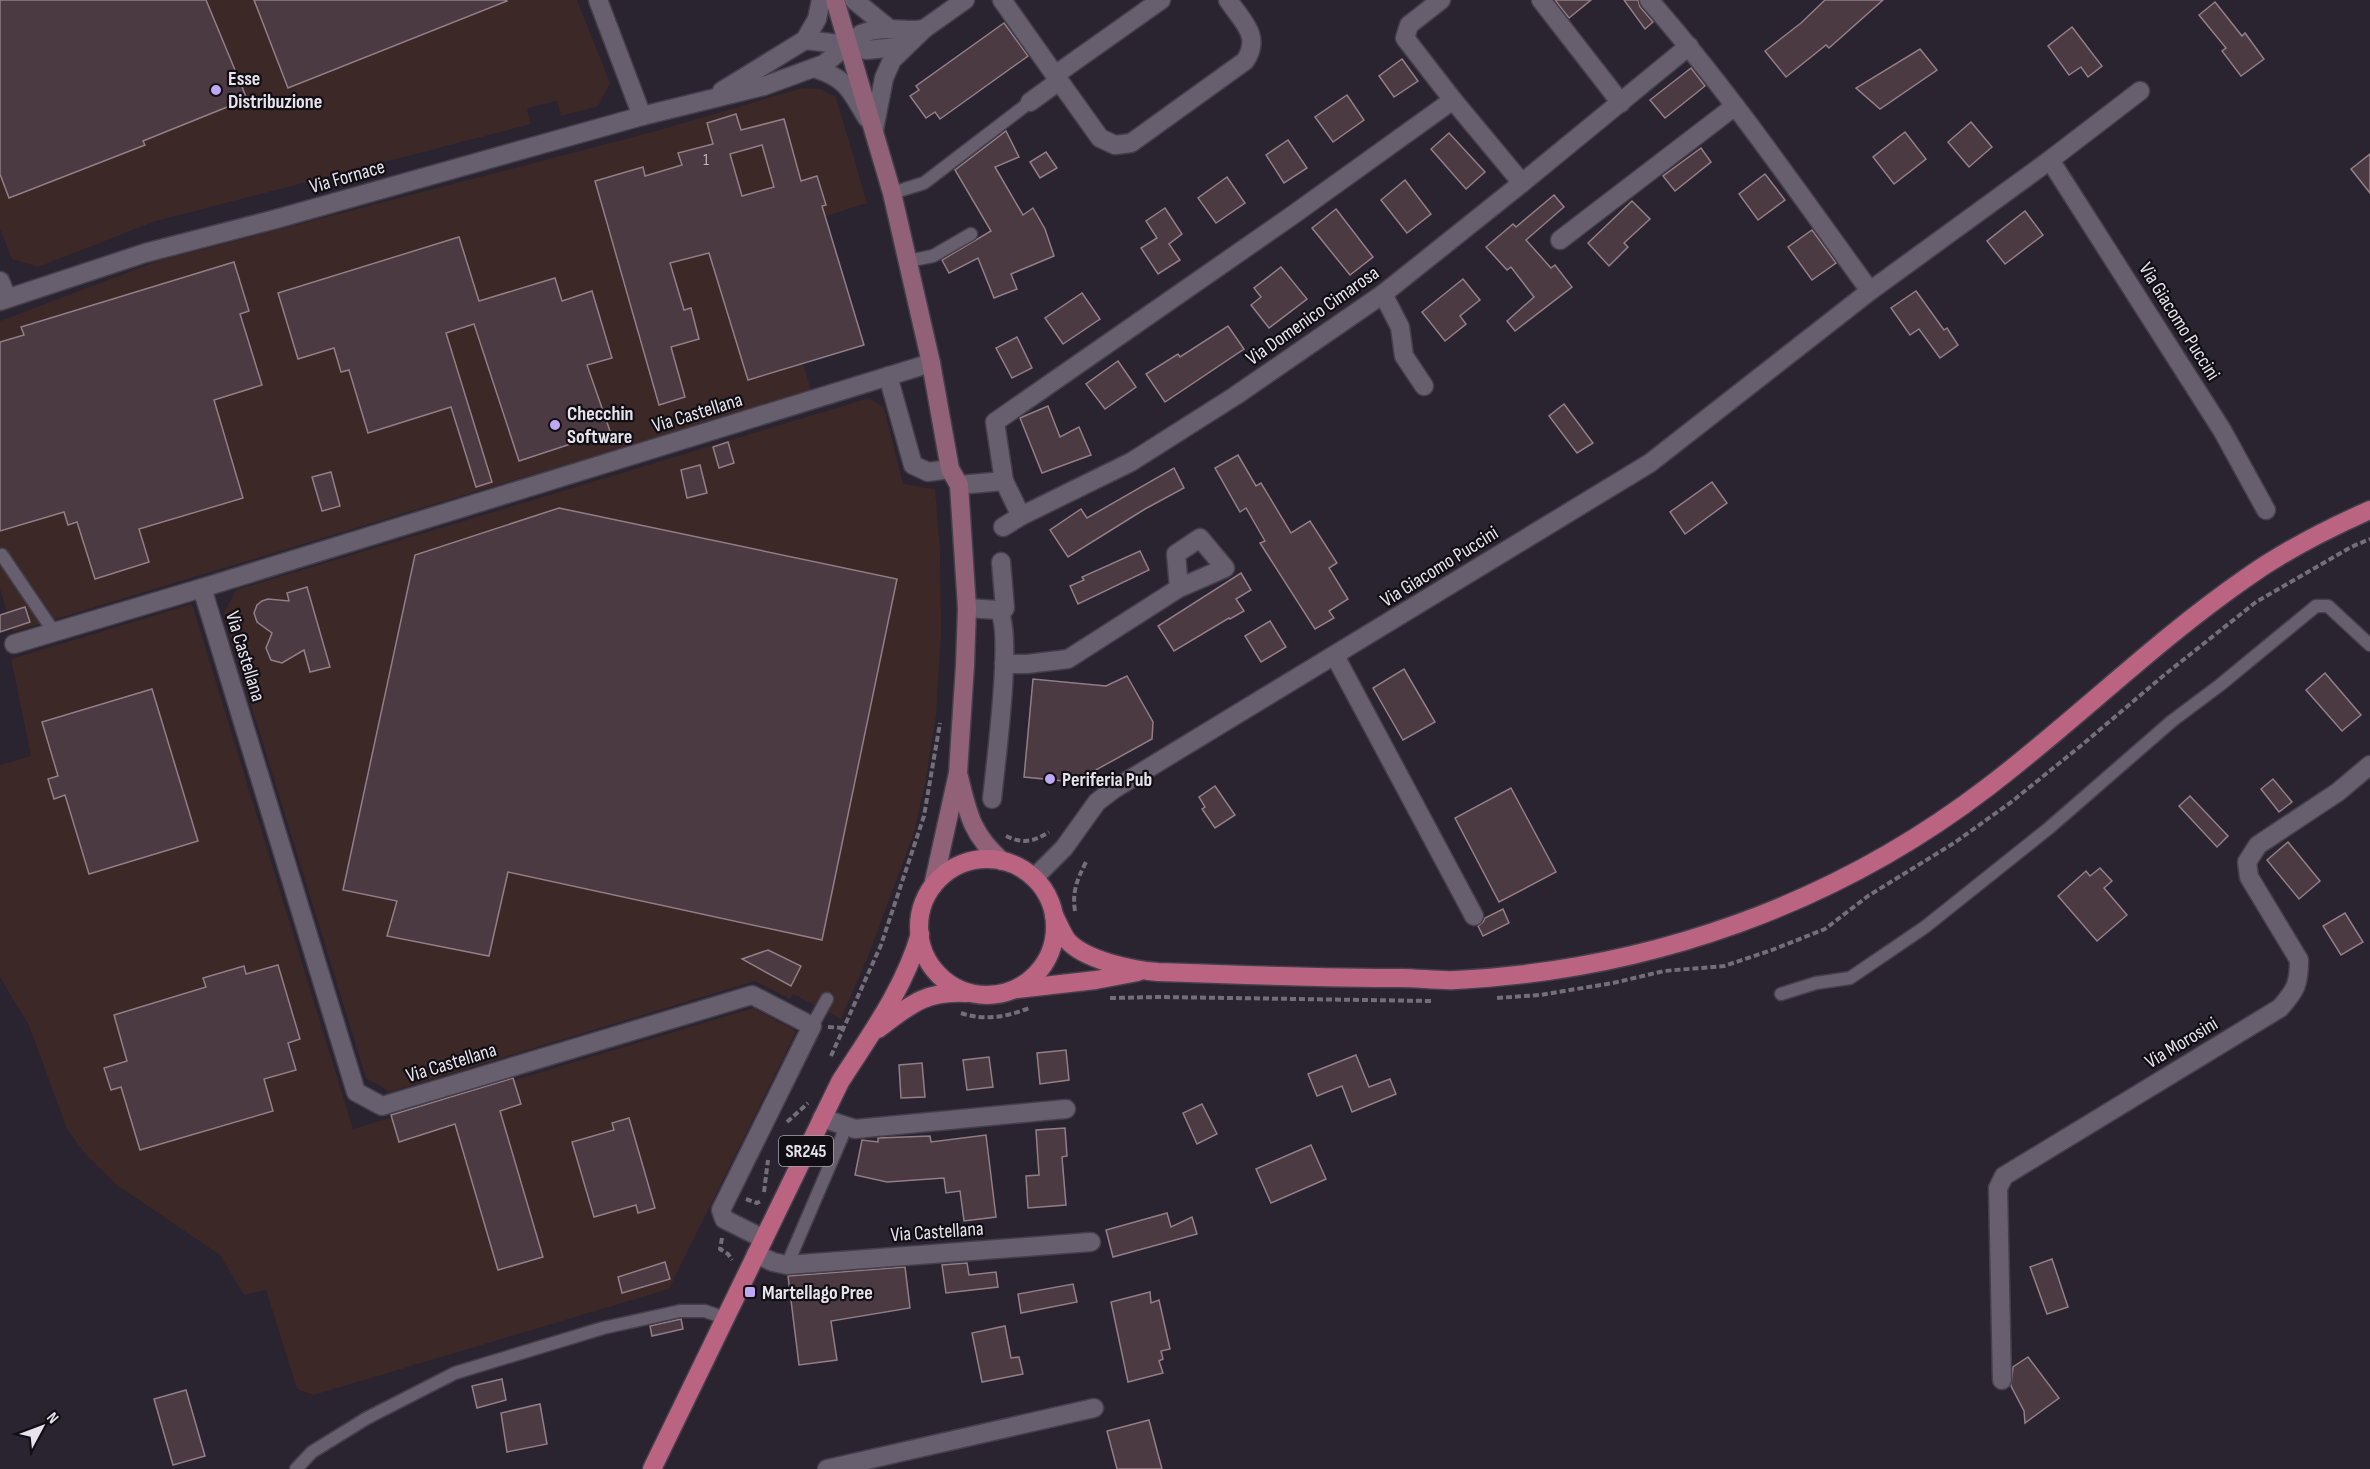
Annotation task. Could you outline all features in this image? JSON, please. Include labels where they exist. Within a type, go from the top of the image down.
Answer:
[{"type":"main road","points":[[1143,970],[1096,980],[1015,989],[986,995],[971,993],[938,974],[925,952],[920,934],[921,912],[933,886],[946,872],[964,863],[983,859],[1002,861],[1025,870],[1034,878],[1047,895],[1054,915],[1067,939],[1080,952],[1143,970],[1334,979],[1453,980],[1574,968],[1678,944],[1770,913],[1854,873],[1947,817],[1989,786],[2204,608],[2246,578],[2315,537],[2370,510]]},
{"type":"main road","points":[[1015,989],[1030,980],[1051,951],[1055,933],[1054,915]]},
{"type":"main road","name":"SR245","points":[[652,1469],[840,1082],[874,1032],[912,962],[920,934]]},
{"type":"main road","name":"SR245","points":[[874,1032],[909,1006],[928,996],[947,992],[971,993]]},
{"type":"street","points":[[821,0],[817,19],[805,39],[866,50],[906,46]]},
{"type":"street","points":[[835,0],[892,194],[955,477],[967,608],[958,773],[933,886]]},
{"type":"street","points":[[854,0],[886,27],[912,31],[924,29]]},
{"type":"street","points":[[874,130],[884,78],[892,60],[924,29],[965,0]]},
{"type":"street","points":[[1002,0],[1100,138],[1115,145],[1131,143],[1245,61],[1252,50],[1252,36],[1228,0]]},
{"type":"street","points":[[1030,102],[1057,78],[1161,0]]},
{"type":"street","points":[[1441,0],[1409,25],[1405,38],[1522,183],[1689,46]]},
{"type":"street","points":[[1541,0],[1621,103]]},
{"type":"street","points":[[1649,0],[1689,46],[1735,106],[1870,291]]},
{"type":"street","points":[[601,1],[642,116]]},
{"type":"street","name":"Via Fornace","points":[[3,300],[145,253],[276,219],[642,116],[764,86],[824,64],[861,34],[886,27]]},
{"type":"street","name":"Via Fornace","points":[[708,100],[805,39]]},
{"type":"street","points":[[814,68],[838,78],[847,85],[874,130]]},
{"type":"street","name":"Via Giacomo Puccini","points":[[1034,878],[1064,848],[1097,802],[1114,789],[1650,463],[1870,291],[2050,160],[2140,91]]},
{"type":"street","points":[[1021,516],[1004,481],[995,422],[1290,217],[1453,100]]},
{"type":"street","points":[[1560,240],[1735,106]]},
{"type":"street","name":"Via Giacomo Puccini","points":[[2050,160],[2222,430],[2266,510]]},
{"type":"street","name":"Via Domenico Cimarosa","points":[[1003,527],[1131,462],[1235,396],[1383,294],[1522,183]]},
{"type":"street","points":[[0,281],[3,300]]},
{"type":"street","points":[[1383,294],[1400,327],[1404,356],[1424,386]]},
{"type":"street","name":"Via Castellana","points":[[14,644],[931,363]]},
{"type":"street","points":[[888,376],[913,465],[928,472],[955,477],[1004,481]]},
{"type":"street","points":[[1001,562],[1005,608],[1001,614]]},
{"type":"street","name":"Via Castellana","points":[[202,588],[356,1092],[382,1106],[752,995],[812,1026],[721,1210],[724,1219],[760,1247],[773,1262],[787,1265],[1091,1242]]},
{"type":"street","points":[[1004,664],[1068,659],[1179,588]]},
{"type":"street","points":[[967,608],[998,610],[1004,625],[1004,664],[992,799]]},
{"type":"street","points":[[1335,656],[1474,916]]},
{"type":"street","name":"Via Morosini","points":[[2002,1380],[1998,1188],[2004,1176],[2280,1008],[2296,991],[2299,960],[2249,878],[2247,862],[2258,845],[2338,792],[2370,765]]},
{"type":"street","points":[[958,773],[969,818],[979,837],[1002,861]]},
{"type":"street","points":[[822,1118],[855,1129],[1066,1109]]},
{"type":"street","points":[[827,1469],[1094,1408]]},
{"type":"lane","points":[[892,194],[924,183],[1030,102]]},
{"type":"lane","points":[[908,261],[933,256],[971,234]]},
{"type":"lane","points":[[0,556],[2,555],[54,632]]},
{"type":"lane","points":[[1781,994],[1816,982],[1850,978],[1925,927],[2049,828],[2172,721],[2220,685],[2316,606],[2328,606],[2370,645]]},
{"type":"lane","points":[[812,1026],[827,999]]},
{"type":"lane","points":[[787,1265],[844,1127]]},
{"type":"lane","points":[[296,1469],[312,1452],[367,1418],[455,1373],[603,1328],[680,1311],[705,1311],[725,1318]]},
{"type":"path","points":[[1492,998],[1540,995],[1613,983],[1664,971],[1724,966],[1825,929],[1868,896],[1954,843],[2010,803],[2163,675],[2256,602],[2351,547],[2370,539]]},
{"type":"path","points":[[830,1059],[881,945],[924,816],[940,722]]},
{"type":"path","points":[[1004,835],[1019,842],[1030,842],[1049,832]]},
{"type":"path","points":[[1079,921],[1073,897],[1075,885],[1086,862]]},
{"type":"path","points":[[1106,998],[1438,1001]]},
{"type":"path","points":[[952,1010],[967,1015],[1007,1016],[1038,1003]]},
{"type":"path","points":[[782,1126],[812,1099]]},
{"type":"path","points":[[742,1200],[747,1198],[757,1203],[763,1200],[769,1153]]},
{"type":"path","points":[[719,1242],[720,1249],[733,1261],[729,1269]]},
{"type":"shaded area","points":[[0,0],[577,0],[610,83],[598,106],[561,116],[557,101],[532,107],[527,109],[531,124],[156,221],[38,267],[12,259],[0,229]]},
{"type":"shaded area","points":[[802,88],[821,89],[836,97],[867,203],[764,236],[811,390],[13,632],[0,589],[0,321],[158,261],[656,131]]},
{"type":"shaded area","points":[[869,398],[884,408],[903,484],[935,489],[940,550],[941,635],[936,716],[925,784],[913,836],[869,954],[841,1019],[793,994],[790,999],[755,981],[390,1092],[366,1078],[223,614],[236,590]]},
{"type":"shaded area","points":[[192,604],[353,1129],[753,1008],[794,1030],[795,1034],[669,1289],[314,1395],[297,1389],[266,1290],[244,1295],[220,1255],[118,1186],[86,1155],[67,1129],[29,1026],[0,977],[0,765],[31,756],[11,659]]},
{"type":"building","points":[[0,0],[206,0],[247,99],[143,141],[145,145],[9,198],[0,174]]},
{"type":"building","points":[[254,0],[506,0],[507,1],[288,88]]},
{"type":"building","points":[[1555,0],[1591,0],[1569,18]]},
{"type":"building","points":[[1624,0],[1638,0],[1640,7],[1653,22],[1645,29]]},
{"type":"building","points":[[1825,0],[1883,0],[1829,48],[1826,45],[1786,77],[1765,51],[1801,23]]},
{"type":"building","points":[[2215,2],[2242,36],[2245,33],[2264,59],[2241,76],[2222,51],[2226,48],[2199,15]]},
{"type":"building","points":[[1004,23],[1028,56],[940,119],[935,112],[926,118],[910,96],[919,90],[916,86]]},
{"type":"building","points":[[2072,27],[2102,66],[2088,77],[2081,67],[2069,75],[2048,46]]},
{"type":"building","points":[[1920,49],[1937,70],[1880,109],[1856,88]]},
{"type":"building","points":[[1402,59],[1418,81],[1394,97],[1379,76]]},
{"type":"building","points":[[1691,68],[1705,86],[1665,118],[1650,100]]},
{"type":"building","points":[[1347,95],[1364,120],[1333,142],[1315,117]]},
{"type":"building","points":[[736,114],[741,130],[784,119],[801,181],[817,176],[826,205],[822,206],[864,345],[748,380],[709,253],[670,263],[684,310],[691,308],[699,339],[671,347],[685,397],[659,405],[595,181],[643,167],[645,176],[682,165],[678,153],[713,144],[707,123]],"holes":[[[762,145],[774,187],[742,196],[730,154]]]},
{"type":"building","points":[[1971,122],[1992,147],[1969,167],[1948,142]]},
{"type":"building","points":[[1006,131],[1019,157],[995,167],[1023,215],[1033,208],[1045,229],[1054,256],[1011,274],[1017,289],[994,298],[978,258],[949,273],[942,260],[991,231],[955,170]]},
{"type":"building","points":[[1905,132],[1926,159],[1894,184],[1873,157]]},
{"type":"building","points":[[1449,133],[1485,172],[1466,189],[1431,149]]},
{"type":"building","points":[[1288,140],[1307,168],[1284,183],[1266,155]]},
{"type":"building","points":[[1701,148],[1711,162],[1675,191],[1663,176]]},
{"type":"building","points":[[1046,152],[1057,168],[1040,178],[1030,162]]},
{"type":"building","points":[[2370,154],[2370,193],[2351,169]]},
{"type":"building","points":[[1765,174],[1785,200],[1758,220],[1739,194]]},
{"type":"building","points":[[1227,177],[1245,203],[1216,223],[1198,198]]},
{"type":"building","points":[[1405,180],[1431,214],[1407,233],[1381,200]]},
{"type":"building","points":[[1554,195],[1564,207],[1526,240],[1551,268],[1555,265],[1572,287],[1515,331],[1507,321],[1534,297],[1511,267],[1507,270],[1486,247],[1513,224],[1516,227]]},
{"type":"building","points":[[1632,201],[1650,219],[1624,243],[1628,247],[1609,266],[1588,243]]},
{"type":"building","points":[[1165,208],[1182,234],[1169,244],[1180,260],[1158,274],[1141,248],[1157,238],[1146,221]]},
{"type":"building","points":[[1336,209],[1373,257],[1350,275],[1312,228]]},
{"type":"building","points":[[2025,211],[2043,235],[2005,264],[1987,241]]},
{"type":"building","points":[[1812,230],[1836,263],[1812,280],[1788,247]]},
{"type":"building","points":[[459,237],[479,301],[555,278],[562,301],[592,291],[612,358],[587,365],[610,431],[519,461],[474,324],[446,333],[492,482],[476,487],[451,407],[368,433],[349,370],[341,372],[334,348],[298,359],[278,293]]},
{"type":"building","points":[[234,262],[249,311],[240,314],[262,385],[214,400],[243,498],[139,529],[149,562],[95,579],[77,522],[68,525],[64,512],[0,531],[0,342],[24,335],[21,327]]},
{"type":"building","points":[[1281,267],[1307,299],[1269,328],[1251,305],[1261,297],[1254,288]]},
{"type":"building","points":[[1463,279],[1480,300],[1460,316],[1466,324],[1445,341],[1422,312]]},
{"type":"building","points":[[1916,291],[1944,330],[1947,328],[1958,345],[1940,358],[1919,329],[1910,335],[1891,308]]},
{"type":"building","points":[[1082,293],[1100,319],[1063,344],[1045,318]]},
{"type":"building","points":[[1228,326],[1244,349],[1165,402],[1146,374],[1178,354],[1180,357]]},
{"type":"building","points":[[1017,337],[1032,368],[1012,378],[996,348]]},
{"type":"building","points":[[1118,361],[1136,387],[1105,409],[1086,384]]},
{"type":"building","points":[[1564,404],[1593,443],[1577,453],[1549,416]]},
{"type":"building","points":[[1048,406],[1060,437],[1079,427],[1091,455],[1042,473],[1020,418]]},
{"type":"building","points":[[728,442],[734,463],[719,468],[713,447]]},
{"type":"building","points":[[1238,455],[1256,486],[1261,483],[1291,533],[1310,521],[1337,563],[1329,568],[1348,599],[1329,611],[1334,618],[1315,629],[1260,543],[1265,541],[1246,508],[1240,512],[1215,468]]},
{"type":"building","points":[[700,465],[707,493],[687,498],[681,470]]},
{"type":"building","points":[[1174,468],[1184,488],[1145,509],[1068,557],[1050,530],[1081,509],[1087,518]]},
{"type":"building","points":[[331,472],[340,506],[322,511],[312,477]]},
{"type":"building","points":[[1712,482],[1727,503],[1685,534],[1670,512]]},
{"type":"building","points":[[559,508],[897,579],[822,940],[508,872],[489,956],[387,936],[397,901],[343,890],[415,555]]},
{"type":"building","points":[[1140,551],[1149,570],[1078,604],[1070,586],[1084,580],[1082,577]]},
{"type":"building","points":[[1241,573],[1251,590],[1236,599],[1244,611],[1174,651],[1158,626]]},
{"type":"building","points":[[307,587],[330,667],[310,672],[304,650],[282,663],[271,660],[266,648],[272,633],[257,622],[254,613],[257,605],[262,601],[268,599],[289,601],[287,593]]},
{"type":"building","points":[[25,607],[30,622],[0,632],[0,615]]},
{"type":"building","points":[[1270,621],[1286,647],[1261,662],[1245,636]]},
{"type":"building","points":[[1404,669],[1435,722],[1403,740],[1373,688]]},
{"type":"building","points":[[2325,673],[2361,715],[2342,731],[2306,690]]},
{"type":"building","points":[[1127,676],[1153,722],[1152,739],[1074,782],[1024,777],[1033,679],[1106,686]]},
{"type":"building","points":[[152,689],[198,841],[89,874],[65,795],[54,799],[48,779],[58,776],[42,722]]},
{"type":"building","points":[[2273,779],[2292,802],[2279,812],[2261,789]]},
{"type":"building","points":[[1215,786],[1235,815],[1215,828],[1202,809],[1205,807],[1199,797]]},
{"type":"building","points":[[1511,788],[1556,872],[1499,902],[1455,818]]},
{"type":"building","points":[[2190,796],[2228,836],[2217,847],[2179,806]]},
{"type":"building","points":[[2288,842],[2320,881],[2299,899],[2267,860]]},
{"type":"building","points":[[2100,868],[2112,881],[2104,888],[2127,915],[2097,941],[2058,896],[2086,871],[2090,876]]},
{"type":"building","points":[[1503,909],[1509,923],[1483,936],[1478,926],[1485,918]]},
{"type":"building","points":[[2345,913],[2363,942],[2341,955],[2323,926]]},
{"type":"building","points":[[768,950],[801,966],[791,986],[742,959]]},
{"type":"building","points":[[278,965],[300,1039],[288,1043],[296,1070],[264,1079],[273,1111],[140,1150],[121,1087],[111,1090],[104,1068],[127,1061],[114,1015],[206,987],[203,978],[244,966],[246,974]]},
{"type":"building","points":[[1066,1050],[1069,1080],[1040,1084],[1037,1053]]},
{"type":"building","points":[[1356,1055],[1369,1087],[1390,1079],[1396,1094],[1352,1112],[1342,1086],[1317,1096],[1308,1074]]},
{"type":"building","points":[[989,1057],[993,1087],[967,1090],[963,1060]]},
{"type":"building","points":[[922,1063],[925,1097],[901,1098],[899,1065]]},
{"type":"building","points":[[513,1078],[521,1104],[500,1111],[543,1257],[498,1270],[455,1124],[399,1142],[391,1115]]},
{"type":"building","points":[[1202,1104],[1217,1134],[1197,1144],[1183,1113]]},
{"type":"building","points":[[629,1118],[655,1208],[638,1213],[636,1205],[594,1217],[572,1142],[614,1130],[612,1123]]},
{"type":"building","points":[[1065,1128],[1067,1156],[1062,1157],[1066,1205],[1028,1208],[1026,1176],[1039,1175],[1036,1130]]},
{"type":"building","points":[[986,1135],[996,1217],[964,1221],[960,1191],[946,1193],[944,1178],[887,1182],[855,1175],[862,1140],[878,1142],[878,1138],[930,1136],[931,1142]]},
{"type":"building","points":[[1311,1145],[1326,1179],[1271,1203],[1256,1169]]},
{"type":"building","points":[[1167,1213],[1171,1227],[1192,1217],[1197,1234],[1113,1257],[1106,1230]]},
{"type":"building","points":[[2052,1259],[2068,1307],[2047,1314],[2030,1267]]},
{"type":"building","points":[[665,1262],[670,1279],[622,1293],[618,1277]]},
{"type":"building","points":[[967,1263],[969,1275],[996,1272],[998,1287],[946,1293],[942,1265]]},
{"type":"building","points":[[905,1267],[910,1308],[831,1321],[837,1360],[799,1365],[788,1276]]},
{"type":"building","points":[[1073,1284],[1077,1302],[1021,1313],[1018,1294]]},
{"type":"building","points":[[1150,1292],[1151,1303],[1159,1300],[1170,1349],[1161,1351],[1163,1359],[1159,1361],[1163,1373],[1128,1382],[1111,1302]]},
{"type":"building","points":[[681,1319],[683,1329],[652,1336],[650,1326]]},
{"type":"building","points":[[1005,1326],[1011,1358],[1019,1357],[1023,1374],[982,1382],[972,1333]]},
{"type":"building","points":[[2028,1357],[2059,1398],[2025,1423],[2024,1411],[2011,1386],[2013,1367]]},
{"type":"building","points":[[502,1379],[506,1400],[477,1408],[472,1386]]},
{"type":"building","points":[[186,1390],[205,1456],[173,1465],[154,1399]]},
{"type":"building","points":[[540,1404],[547,1444],[507,1452],[501,1413]]},
{"type":"building","points":[[1149,1420],[1162,1469],[1117,1469],[1107,1431]]},
{"type":"place","name":"Esse Distribuzione","points":[[216,90]]},
{"type":"place","name":"Checchin Software","points":[[555,425]]},
{"type":"place","name":"Periferia Pub","points":[[1050,779]]},
{"type":"place","name":"Martellago Pree","points":[[750,1292]]}]
